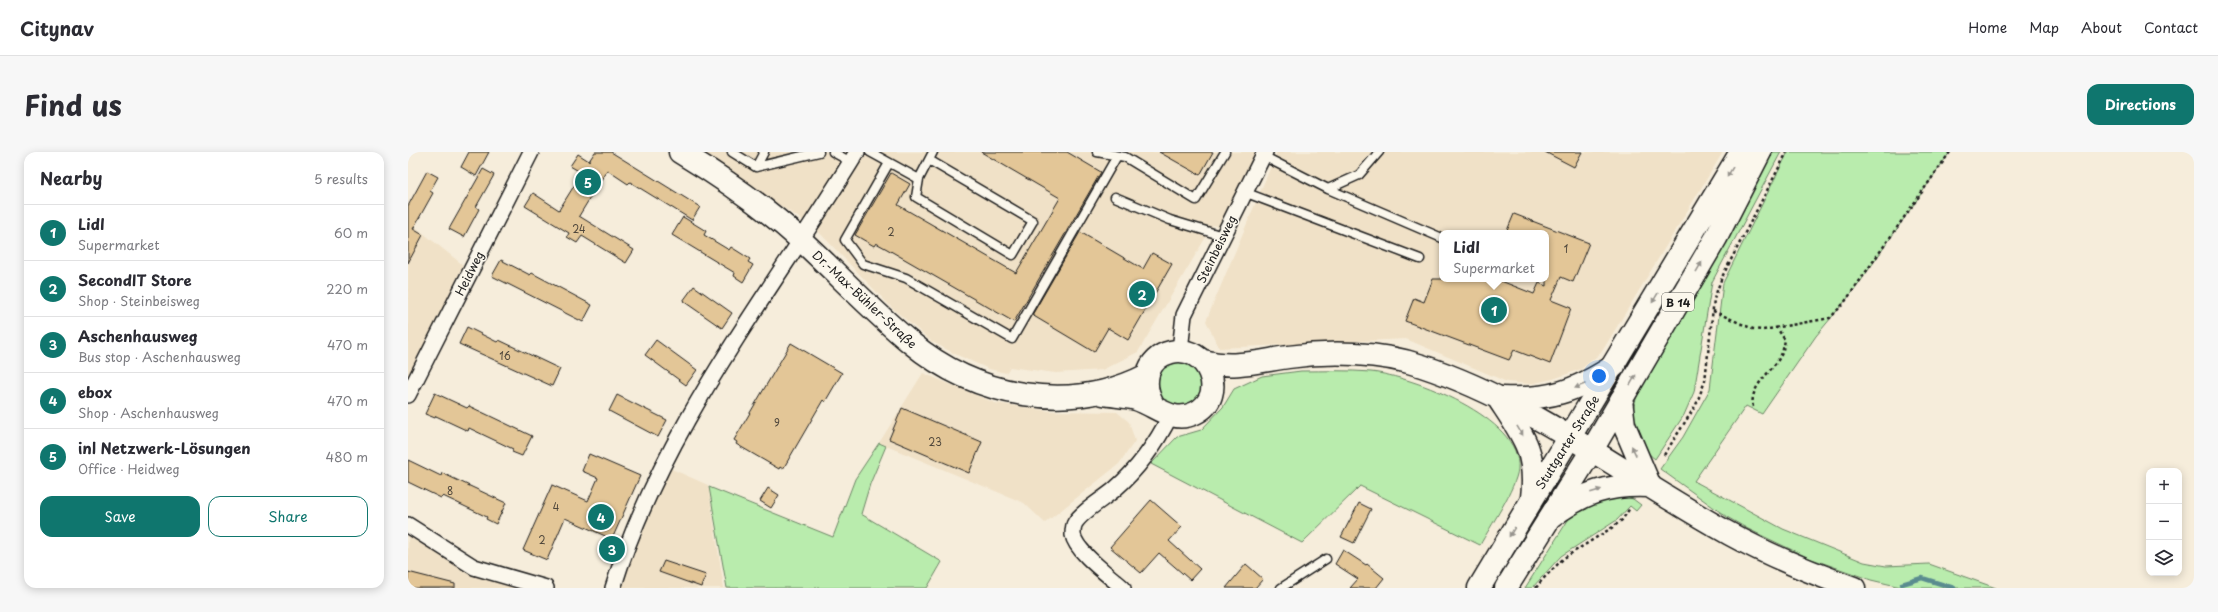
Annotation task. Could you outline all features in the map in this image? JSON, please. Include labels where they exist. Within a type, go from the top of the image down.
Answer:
[{"type":"street","name":"Heidweg","points":[[408,395],[531,152]]},
{"type":"street","name":"Dr.-Max-Bühler-Straße","points":[[680,152],[730,183],[801,240],[910,343],[943,366],[993,389],[1022,395],[1056,398],[1096,393],[1134,382],[1147,375]]},
{"type":"street","name":"Stuttgarter Straße","points":[[1479,588],[1532,498],[1614,366],[1741,152]]},
{"type":"street","name":"Stuttgarter Straße","points":[[1506,588],[1550,518],[1598,453],[1621,400],[1716,238],[1760,152]]},
{"type":"street","name":"Steinbeisweg","points":[[1180,350],[1184,315],[1264,154]]},
{"type":"street","points":[[613,588],[625,549],[654,482],[690,413],[730,348],[854,157]]},
{"type":"street","points":[[1256,363],[1221,386],[1196,412],[1184,417],[1162,411],[1148,396],[1146,386],[1147,375],[1157,359],[1167,352],[1180,350],[1193,353],[1204,361],[1219,365],[1256,363],[1289,357],[1322,354],[1388,358],[1421,365],[1499,398],[1571,437],[1644,483],[1759,550],[1822,577],[1854,588]]},
{"type":"street","points":[[1204,361],[1212,380],[1208,399]]},
{"type":"street","points":[[1499,398],[1529,399],[1560,394],[1588,383],[1614,366]]},
{"type":"street","name":"Dr.-Max-Bühler-Straße","points":[[1096,393],[1134,398],[1162,411]]},
{"type":"street","points":[[1499,398],[1528,444],[1533,464],[1532,498]]},
{"type":"street","points":[[1621,400],[1624,425],[1644,483]]},
{"type":"street","points":[[1123,588],[1079,546],[1074,537],[1073,530],[1075,522],[1082,515],[1099,503],[1132,472],[1162,432],[1162,411]]},
{"type":"street","points":[[1550,518],[1568,504],[1593,492],[1644,483]]},
{"type":"street","points":[[408,525],[474,567],[546,588]]},
{"type":"lane","points":[[732,152],[756,167],[819,152]]},
{"type":"lane","points":[[756,167],[764,152]]},
{"type":"lane","points":[[833,152],[854,157]]},
{"type":"lane","points":[[870,152],[918,179]]},
{"type":"lane","points":[[1099,152],[1117,156],[1125,156],[1196,200],[1225,152]]},
{"type":"lane","points":[[1328,189],[1359,174],[1379,152]]},
{"type":"lane","points":[[1264,154],[1328,189],[1439,237]]},
{"type":"lane","points":[[931,156],[1033,221],[1013,255],[916,197],[918,179],[931,156]]},
{"type":"lane","points":[[889,163],[844,240],[863,264],[906,278],[1012,339],[1117,156]]},
{"type":"lane","points":[[1244,192],[1420,259]]},
{"type":"lane","points":[[1115,197],[1170,220],[1223,236]]},
{"type":"lane","points":[[1281,588],[1326,559]]},
{"type":"path","points":[[1664,455],[1696,405],[1705,381],[1714,299],[1722,277],[1787,152]]},
{"type":"path","points":[[1713,312],[1753,329],[1777,328],[1830,318],[1844,303],[1950,152]]},
{"type":"path","points":[[1753,407],[1752,398],[1758,386],[1781,355],[1785,340],[1777,328]]},
{"type":"path","points":[[1536,588],[1555,566],[1613,527],[1622,520],[1630,508]]},
{"type":"shaded area","points":[[697,152],[1259,152],[1220,227],[1213,225],[1138,352],[1102,370],[1056,373],[1010,367],[1006,373],[989,369],[955,354],[931,341],[892,308],[815,228]]},
{"type":"shaded area","points":[[1277,152],[1723,152],[1601,353],[1581,369],[1553,379],[1529,384],[1507,382],[1406,339],[1219,348],[1206,321]]},
{"type":"shaded area","points":[[408,221],[463,265],[408,386]]},
{"type":"shaded area","points":[[923,373],[995,403],[1050,411],[1117,412],[1129,422],[1135,441],[1119,464],[1045,523],[1024,503],[879,443]]},
{"type":"shaded area","points":[[667,467],[708,485],[724,588],[619,588],[639,525]]},
{"type":"shaded area","points":[[408,528],[532,588],[408,588]]},
{"type":"green space","points":[[1768,152],[1781,152],[1712,282],[1694,392],[1684,415],[1655,459],[1644,448],[1634,425],[1632,414],[1640,388]]},
{"type":"green space","points":[[1788,152],[1950,152],[1856,288],[1816,336],[1762,414],[1746,406],[1694,481],[1783,529],[1864,562],[1886,566],[1929,564],[1996,588],[1905,588],[1871,580],[1809,558],[1748,529],[1727,517],[1660,469],[1683,437],[1710,389],[1723,283]]},
{"type":"green space","points":[[1170,361],[1188,361],[1205,380],[1198,405],[1166,410],[1152,381],[1156,372]]},
{"type":"green space","points":[[1301,371],[1371,372],[1389,375],[1412,382],[1437,391],[1462,403],[1484,417],[1503,433],[1515,450],[1518,469],[1508,497],[1480,545],[1360,486],[1302,543],[1151,464],[1177,437],[1201,430],[1223,407],[1234,389],[1262,376]]},
{"type":"green space","points":[[879,443],[886,446],[870,484],[861,514],[942,562],[927,588],[727,588],[709,487],[833,537],[855,479]]},
{"type":"green space","points":[[1619,495],[1633,499],[1641,505],[1636,511],[1630,506],[1617,520],[1561,556],[1532,588],[1525,588],[1570,517],[1593,501]]},
{"type":"building","points":[[469,152],[489,152],[476,176],[461,167]]},
{"type":"building","points":[[595,152],[611,152],[700,207],[692,220],[630,182],[628,184],[607,170],[579,216],[634,250],[626,263],[582,236],[577,243],[567,237],[569,233],[525,206],[533,193],[559,210],[582,173],[570,166],[578,154],[589,161]]},
{"type":"building","points":[[981,152],[1067,152],[1101,172],[1014,322],[887,249],[876,243],[874,246],[855,235],[891,173],[910,184],[898,205],[1016,273],[1060,198]]},
{"type":"building","points":[[1159,152],[1213,152],[1200,175]]},
{"type":"building","points":[[1545,152],[1582,152],[1574,167]]},
{"type":"building","points":[[483,169],[494,175],[476,207],[479,209],[464,237],[449,229]]},
{"type":"building","points":[[427,171],[438,177],[430,191],[433,193],[413,229],[423,235],[408,263],[408,206]]},
{"type":"building","points":[[1514,214],[1589,243],[1573,282],[1561,277],[1551,300],[1571,308],[1550,364],[1514,350],[1509,360],[1405,321],[1414,298],[1424,302],[1433,279],[1439,279],[1439,282],[1504,282],[1534,294],[1539,283],[1546,286],[1546,282],[1549,282],[1549,230],[1507,230]]},
{"type":"building","points":[[683,217],[706,231],[704,235],[729,250],[731,247],[750,259],[748,262],[753,265],[743,282],[734,276],[735,273],[672,235]]},
{"type":"building","points":[[1080,232],[1143,269],[1152,253],[1172,264],[1128,340],[1108,328],[1094,352],[1032,315]]},
{"type":"building","points":[[501,260],[530,275],[532,273],[592,305],[583,322],[492,276]]},
{"type":"building","points":[[694,286],[732,313],[722,328],[683,301]]},
{"type":"building","points":[[467,327],[497,342],[499,340],[560,369],[552,386],[459,344]]},
{"type":"building","points":[[656,340],[697,370],[686,385],[645,355]]},
{"type":"building","points":[[791,343],[842,373],[825,402],[823,400],[783,469],[780,467],[779,469],[736,444],[737,442],[734,440]]},
{"type":"building","points":[[435,393],[467,408],[469,406],[532,436],[522,456],[512,452],[513,449],[469,428],[468,431],[436,416],[435,418],[425,414]]},
{"type":"building","points":[[617,395],[667,420],[658,437],[609,411]]},
{"type":"building","points":[[902,408],[982,442],[969,473],[889,439]]},
{"type":"building","points":[[589,454],[640,476],[612,539],[565,518],[547,560],[523,550],[552,485],[588,501],[598,478],[582,471]]},
{"type":"building","points":[[408,460],[441,476],[442,473],[506,503],[496,524],[486,519],[487,517],[443,496],[441,498],[408,482]]},
{"type":"building","points":[[768,488],[779,495],[771,508],[760,501]]},
{"type":"building","points":[[1151,500],[1182,527],[1169,541],[1200,569],[1190,580],[1159,553],[1141,573],[1110,547]]},
{"type":"building","points":[[1359,503],[1371,509],[1354,543],[1341,537]]},
{"type":"building","points":[[1343,550],[1366,565],[1367,564],[1384,578],[1376,588],[1350,588],[1358,579],[1335,564]]},
{"type":"building","points":[[664,561],[706,575],[701,587],[659,572]]},
{"type":"building","points":[[1246,564],[1263,579],[1255,588],[1226,588]]},
{"type":"building","points":[[408,572],[455,584],[455,588],[408,588]]},
{"type":"waterway","points":[[1902,584],[1922,578],[1954,588]]},
{"type":"place","name":"inl Netzwerk-Lösungen","points":[[588,182]]},
{"type":"place","name":"SecondIT Store","points":[[1142,294]]},
{"type":"place","name":"Lidl","points":[[1494,310]]},
{"type":"place","name":"ebox","points":[[601,517]]},
{"type":"place","name":"Aschenhausweg","points":[[612,549]]}]
